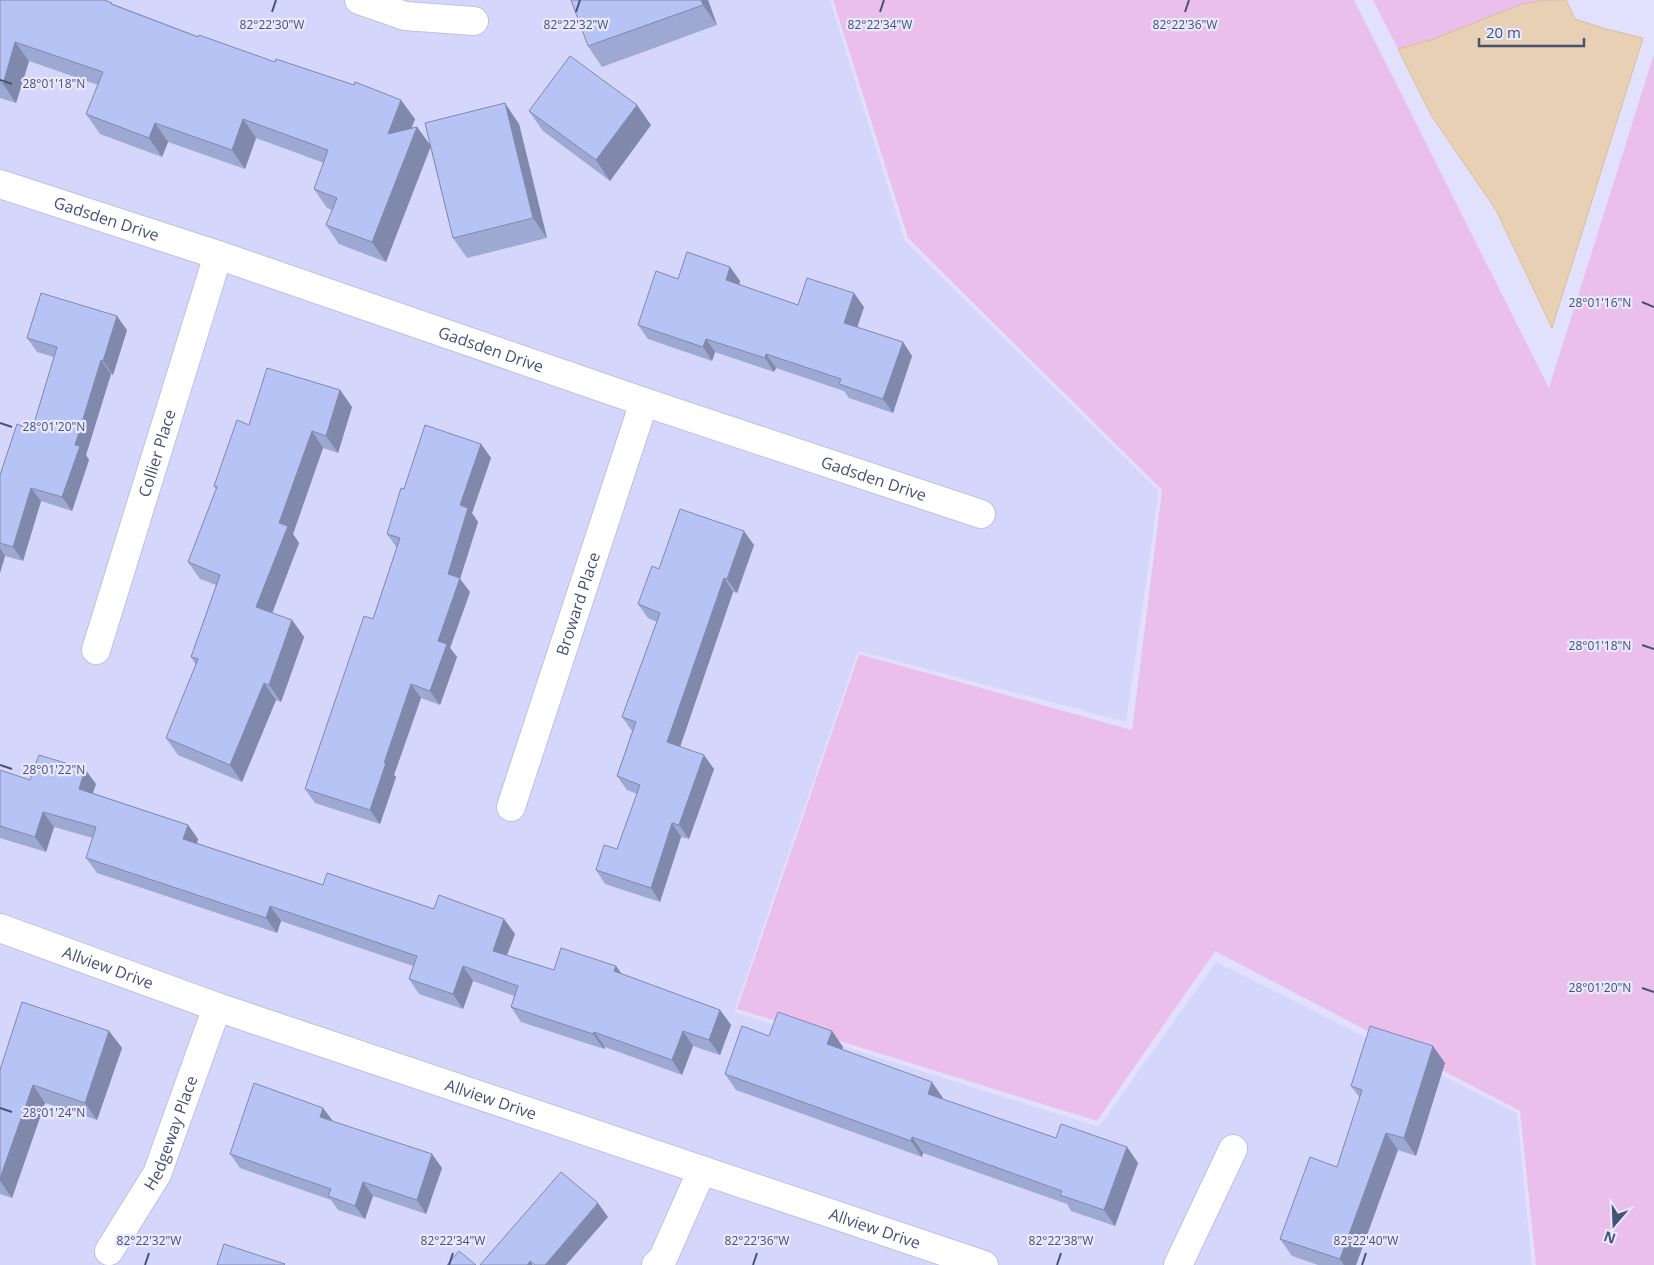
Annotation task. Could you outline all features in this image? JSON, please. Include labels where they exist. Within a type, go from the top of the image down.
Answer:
[{"type":"street","points":[[359,0],[405,16],[474,21]]},
{"type":"street","name":"Gadsden Drive","points":[[0,184],[218,255],[644,402],[981,514]]},
{"type":"street","name":"Collier Place","points":[[96,650],[218,255]]},
{"type":"street","name":"Broward Place","points":[[511,807],[644,402]]},
{"type":"street","name":"Allview Drive","points":[[0,928],[217,1007],[984,1265]]},
{"type":"street","name":"Hedgeway Place","points":[[109,1251],[157,1174],[217,1007]]},
{"type":"street","points":[[1178,1265],[1233,1150]]},
{"type":"street","points":[[656,1265],[662,1258],[702,1170]]},
{"type":"shaded area","points":[[0,0],[830,0],[905,241],[1159,491],[1126,722],[858,651],[734,1012],[1099,1127],[1216,962],[1517,1113],[1532,1265],[0,1265]]},
{"type":"shaded area","points":[[833,0],[1354,0],[1549,388],[1654,54],[1654,1265],[1536,1265],[1520,1111],[1215,951],[1097,1121],[737,1009],[859,654],[1132,730],[1162,490],[908,238]]},
{"type":"shaded area","points":[[1373,0],[1546,0],[1522,4],[1434,39],[1398,49]]},
{"type":"shaded area","points":[[1546,0],[1566,0],[1575,19],[1643,38],[1552,328],[1496,210],[1431,115],[1398,49],[1434,39],[1522,4]]},
{"type":"building","points":[[0,0],[104,0],[198,37],[199,35],[275,62],[276,59],[354,85],[355,82],[401,100],[388,134],[417,127],[372,242],[326,225],[337,198],[314,189],[328,150],[243,119],[232,150],[155,123],[149,138],[86,114],[103,72],[15,42],[3,84],[0,83]]},
{"type":"building","points":[[571,0],[701,0],[703,5],[588,46]]},
{"type":"building","points":[[570,56],[637,105],[596,160],[529,111]]},
{"type":"building","points":[[505,103],[533,218],[453,238],[425,123]]},
{"type":"building","points":[[687,252],[730,267],[726,280],[798,305],[807,278],[854,293],[844,323],[903,342],[883,399],[839,384],[841,379],[766,354],[765,358],[706,339],[703,347],[638,325],[656,271],[678,279]]},
{"type":"building","points":[[41,293],[117,316],[103,361],[101,360],[75,445],[80,446],[62,497],[31,488],[13,547],[0,543],[0,475],[17,424],[32,430],[57,347],[27,338]]},
{"type":"building","points":[[267,368],[340,390],[326,436],[312,431],[279,523],[288,526],[256,607],[292,620],[269,685],[264,683],[230,765],[166,738],[198,659],[191,657],[220,575],[188,562],[217,487],[214,486],[237,420],[249,425]]},
{"type":"building","points":[[425,425],[481,444],[460,505],[468,508],[448,574],[460,578],[438,641],[447,644],[430,691],[411,684],[370,810],[305,789],[364,616],[373,619],[400,538],[387,534],[401,488],[404,489]]},
{"type":"building","points":[[680,509],[744,531],[727,579],[724,578],[667,742],[704,755],[679,825],[672,823],[651,888],[596,870],[604,845],[617,849],[640,785],[617,776],[636,722],[622,717],[660,613],[638,604],[652,566],[659,569]]},
{"type":"building","points":[[39,755],[85,769],[79,789],[188,825],[183,839],[323,885],[327,873],[434,909],[439,895],[504,919],[493,951],[554,970],[561,948],[616,966],[614,971],[720,1010],[709,1040],[683,1031],[672,1060],[594,1032],[593,1034],[511,1007],[518,986],[463,966],[453,994],[409,979],[417,956],[270,906],[266,918],[86,858],[96,827],[43,812],[35,837],[0,826],[0,770],[30,780]]},
{"type":"building","points":[[22,1002],[109,1031],[85,1103],[33,1085],[0,1178],[0,1070]]},
{"type":"building","points":[[778,1012],[832,1031],[827,1044],[932,1082],[928,1094],[1056,1138],[1061,1124],[1127,1147],[1104,1210],[1060,1195],[1062,1191],[912,1137],[911,1141],[725,1074],[742,1026],[769,1036]]},
{"type":"building","points":[[1370,1026],[1433,1046],[1404,1138],[1386,1133],[1340,1259],[1280,1239],[1310,1157],[1337,1167],[1362,1090],[1351,1086]]},
{"type":"building","points":[[254,1083],[323,1108],[320,1117],[432,1154],[417,1200],[363,1182],[355,1206],[328,1196],[331,1189],[230,1154]]},
{"type":"building","points":[[561,1172],[598,1203],[545,1265],[535,1265],[530,1261],[527,1265],[480,1265]]},
{"type":"building","points":[[224,1244],[285,1264],[217,1265]]},
{"type":"building","points":[[459,1251],[476,1265],[447,1265]]}]
